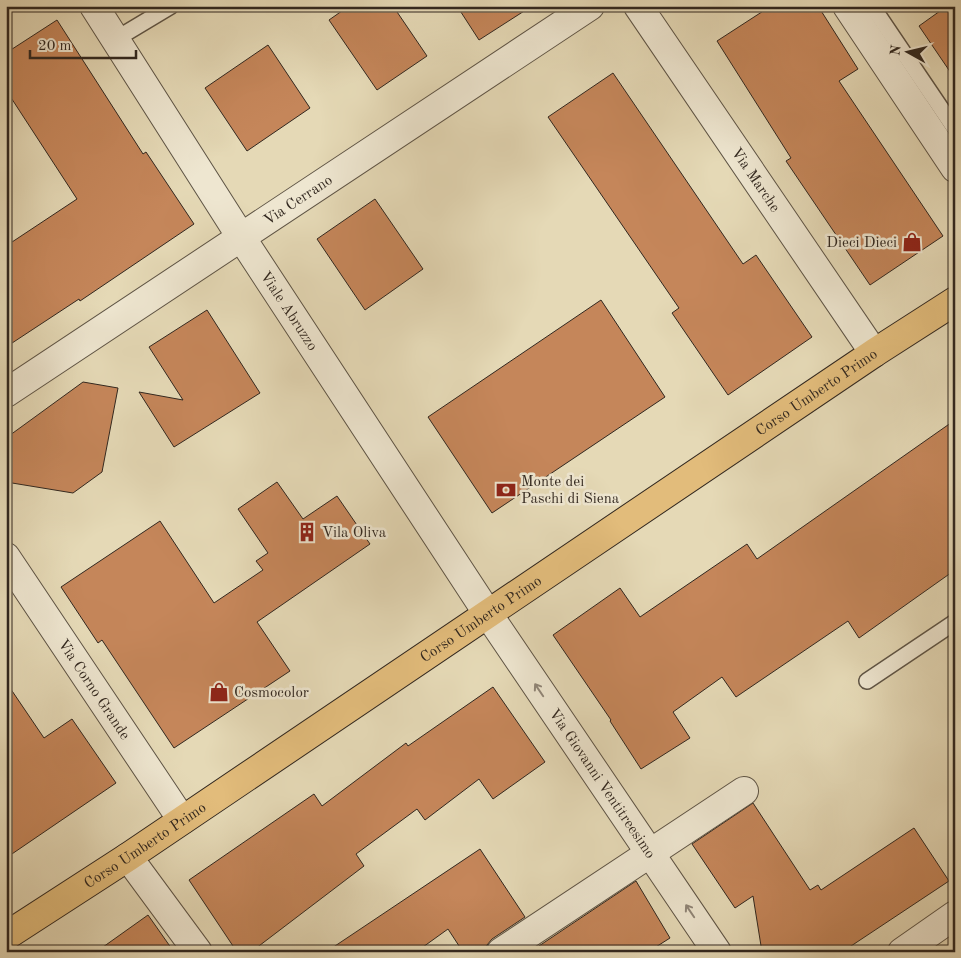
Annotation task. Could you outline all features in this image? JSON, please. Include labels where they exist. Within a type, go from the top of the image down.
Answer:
[{"type":"main road","name":"Corso Umberto Primo","points":[[6,936],[128,857],[874,353],[955,301]]},
{"type":"street","name":"Viale Abruzzo","points":[[94,6],[241,237],[488,614]]},
{"type":"street","name":"Via Cerrano","points":[[6,392],[590,6]]},
{"type":"street","name":"Via Marche","points":[[638,6],[874,353]]},
{"type":"street","points":[[847,6],[955,168]]},
{"type":"street","name":"Via Corno Grande","points":[[6,557],[182,820]]},
{"type":"street","name":"Via Giovanni Ventitreesimo","points":[[488,614],[718,952]]},
{"type":"street","points":[[501,952],[744,791]]},
{"type":"street","points":[[128,857],[198,952]]},
{"type":"street","points":[[902,952],[955,915]]},
{"type":"lane","points":[[116,39],[171,6]]},
{"type":"lane","points":[[872,6],[955,129]]},
{"type":"lane","points":[[867,680],[955,622]]},
{"type":"building","points":[[349,6],[393,6],[427,56],[377,90],[329,20]]},
{"type":"building","points":[[457,6],[532,6],[479,40]]},
{"type":"building","points":[[771,6],[818,6],[858,69],[839,81],[943,236],[870,285],[786,161],[791,158],[717,41]]},
{"type":"building","points":[[947,6],[955,6],[955,79],[919,26]]},
{"type":"building","points":[[57,20],[143,154],[146,152],[194,224],[80,301],[79,299],[6,347],[6,246],[77,199],[6,90],[6,53]]},
{"type":"building","points":[[268,45],[310,108],[247,151],[205,88]]},
{"type":"building","points":[[613,73],[743,264],[756,255],[812,337],[728,395],[672,313],[679,308],[548,117]]},
{"type":"building","points":[[375,199],[423,269],[365,310],[317,239]]},
{"type":"building","points":[[601,300],[665,397],[492,513],[428,417]]},
{"type":"building","points":[[207,310],[260,393],[174,447],[139,392],[183,400],[149,347]]},
{"type":"building","points":[[83,382],[118,388],[102,472],[73,493],[6,482],[6,438]]},
{"type":"building","points":[[955,420],[955,570],[859,638],[848,621],[736,697],[722,677],[673,712],[690,738],[641,769],[611,720],[553,635],[620,588],[640,617],[747,544],[757,559]]},
{"type":"building","points":[[277,482],[303,519],[337,496],[370,544],[257,622],[290,671],[174,748],[102,640],[98,643],[61,587],[160,521],[214,603],[263,570],[256,561],[268,553],[238,509]]},
{"type":"building","points":[[6,682],[44,738],[72,719],[116,783],[6,858]]},
{"type":"building","points":[[493,687],[545,762],[493,799],[479,779],[425,820],[417,809],[356,854],[364,866],[251,952],[237,952],[189,880],[314,794],[322,806],[406,743],[408,746]]},
{"type":"building","points":[[753,803],[810,890],[818,885],[821,890],[914,828],[949,881],[842,952],[762,952],[753,896],[735,908],[692,844]]},
{"type":"building","points":[[480,849],[525,917],[492,939],[487,945],[486,952],[463,952],[448,929],[416,952],[326,952]]},
{"type":"building","points":[[636,881],[670,938],[648,952],[530,952]]},
{"type":"building","points":[[148,915],[174,952],[96,952]]},
{"type":"place","name":"Dieci Dieci","points":[[912,242]]},
{"type":"place","name":"Monte dei Paschi di Siena","points":[[506,490]]},
{"type":"place","name":"Vila Oliva","points":[[307,532]]},
{"type":"place","name":"Cosmocolor","points":[[219,692]]}]
